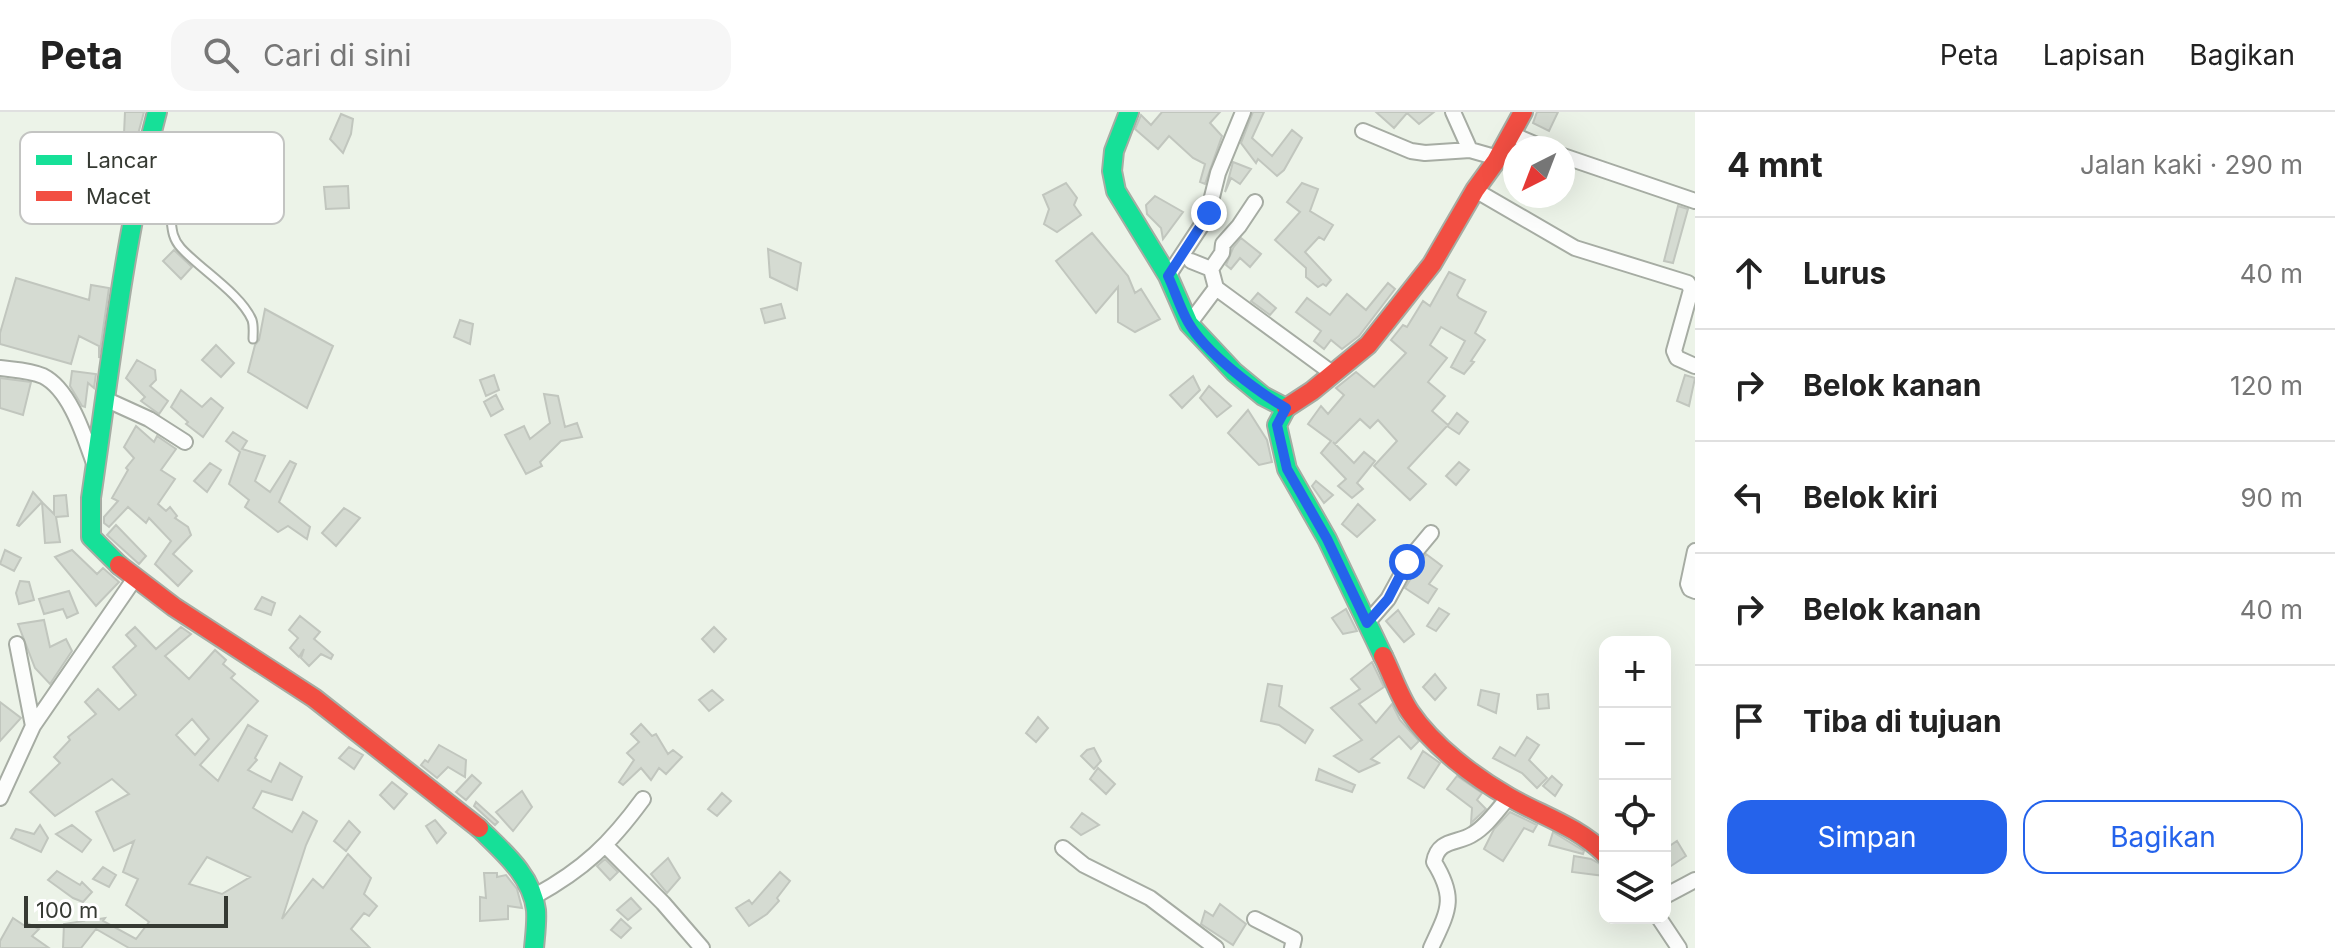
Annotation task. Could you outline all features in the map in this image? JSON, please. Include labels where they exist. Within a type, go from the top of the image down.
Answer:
[{"type":"street","points":[[152,132],[157,112]]},
{"type":"street","points":[[1129,112],[1116,148],[1111,178],[1120,200],[1168,276],[1189,324],[1234,372],[1263,396],[1286,408]]},
{"type":"street","points":[[1168,276],[1207,217],[1218,173],[1243,112]]},
{"type":"street","points":[[1453,112],[1470,150]]},
{"type":"street","points":[[1523,112],[1432,264],[1368,345],[1286,408],[1277,425],[1287,469],[1327,539],[1410,712],[1440,745],[1509,797],[1562,822],[1603,852]]},
{"type":"street","points":[[1363,131],[1411,151],[1470,150],[1498,158]]},
{"type":"street","points":[[1511,134],[1516,136]]},
{"type":"street","points":[[1575,160],[1695,201]]},
{"type":"street","points":[[1475,190],[1570,246],[1688,283],[1691,290],[1674,351],[1677,358],[1695,366]]},
{"type":"street","points":[[1255,202],[1223,244],[1222,253],[1211,269],[1216,288],[1332,373]]},
{"type":"street","points":[[134,224],[95,467],[89,521],[91,537],[135,578],[314,698],[463,814],[519,868],[535,896],[534,948]]},
{"type":"street","points":[[1191,261],[1211,269]]},
{"type":"street","points":[[1189,324],[1216,288]]},
{"type":"street","points":[[0,368],[27,371],[53,383],[77,420],[95,467]]},
{"type":"street","points":[[105,399],[149,419],[185,442]]},
{"type":"street","points":[[1367,623],[1388,599],[1411,557],[1431,533]]},
{"type":"street","points":[[1695,551],[1688,584],[1695,591]]},
{"type":"street","points":[[0,798],[33,726],[135,578]]},
{"type":"street","points":[[17,644],[33,726]]},
{"type":"street","points":[[1431,948],[1443,923],[1449,899],[1446,880],[1434,862],[1435,856],[1450,841],[1473,835],[1509,797]]},
{"type":"street","points":[[535,896],[584,866],[643,799]]},
{"type":"street","points":[[605,845],[663,903],[702,948]]},
{"type":"street","points":[[1063,848],[1084,865],[1154,900],[1216,948]]},
{"type":"street","points":[[1671,893],[1695,880]]},
{"type":"street","points":[[1255,919],[1294,939],[1292,948]]},
{"type":"street","points":[[1663,924],[1679,948]]},
{"type":"lane","points":[[171,224],[178,245],[249,316],[253,322],[253,339]]},
{"type":"building","points":[[125,112],[144,112],[139,132],[124,132]]},
{"type":"building","points":[[1162,112],[1220,112],[1210,123],[1222,136],[1205,184],[1200,182],[1205,164],[1193,158],[1169,136],[1158,149],[1135,129],[1141,115],[1151,125]]},
{"type":"building","points":[[1253,112],[1264,112],[1252,138],[1272,156],[1292,130],[1302,138],[1284,170],[1277,176],[1258,159],[1256,163],[1241,143]]},
{"type":"building","points":[[1376,112],[1434,112],[1419,124],[1407,113],[1394,128]]},
{"type":"building","points":[[1537,112],[1558,112],[1549,131],[1533,123]]},
{"type":"building","points":[[341,114],[353,119],[343,153],[330,139]]},
{"type":"building","points":[[1233,162],[1251,169],[1240,184],[1231,178],[1225,192]]},
{"type":"building","points":[[1066,183],[1077,198],[1074,205],[1081,215],[1057,232],[1044,224],[1049,209],[1043,195]]},
{"type":"building","points":[[1302,183],[1318,189],[1310,211],[1333,225],[1324,240],[1319,237],[1305,252],[1331,280],[1326,286],[1318,287],[1306,277],[1306,268],[1275,240],[1300,212],[1287,202]]},
{"type":"building","points":[[348,186],[349,208],[326,209],[324,187]]},
{"type":"building","points":[[1155,196],[1183,212],[1163,239],[1161,228],[1147,214],[1146,205]]},
{"type":"building","points":[[1678,206],[1688,209],[1673,263],[1664,261]]},
{"type":"building","points":[[1092,233],[1128,276],[1135,293],[1141,289],[1160,319],[1135,332],[1118,322],[1118,287],[1096,313],[1056,261]]},
{"type":"building","points":[[1241,238],[1261,254],[1250,267],[1240,258],[1231,269],[1226,265]]},
{"type":"building","points":[[768,249],[801,263],[797,290],[770,277]]},
{"type":"building","points":[[174,250],[192,267],[181,279],[163,261]]},
{"type":"building","points":[[1449,272],[1465,280],[1457,295],[1486,312],[1475,333],[1485,340],[1464,374],[1451,367],[1465,341],[1441,327],[1430,345],[1447,358],[1428,382],[1445,396],[1432,411],[1448,425],[1457,413],[1468,422],[1459,434],[1447,426],[1408,468],[1426,484],[1410,500],[1374,466],[1397,441],[1378,420],[1370,428],[1360,419],[1335,444],[1354,463],[1364,452],[1375,461],[1357,483],[1363,489],[1352,498],[1338,486],[1346,479],[1321,453],[1331,441],[1308,424],[1321,406],[1328,414],[1344,395],[1336,388],[1356,372],[1374,387],[1406,353],[1391,340],[1403,325],[1407,327],[1423,301],[1430,306]]},
{"type":"building","points":[[16,278],[89,300],[91,285],[109,288],[99,358],[99,346],[79,336],[71,364],[0,344],[0,333]]},
{"type":"building","points":[[1388,283],[1395,289],[1359,336],[1342,349],[1331,340],[1324,349],[1314,341],[1321,331],[1296,312],[1307,298],[1330,315],[1347,294],[1366,310]]},
{"type":"building","points":[[1258,293],[1276,308],[1270,315],[1251,301]]},
{"type":"building","points":[[781,304],[785,318],[765,323],[761,309]]},
{"type":"building","points":[[265,309],[333,346],[307,408],[248,372]]},
{"type":"building","points":[[460,320],[473,324],[470,344],[454,337]]},
{"type":"building","points":[[216,345],[234,363],[221,377],[202,360]]},
{"type":"building","points":[[137,360],[155,370],[156,380],[150,386],[168,401],[159,414],[141,401],[145,397],[126,378]]},
{"type":"building","points":[[72,371],[96,374],[94,388],[88,383],[85,407],[70,386]]},
{"type":"building","points":[[494,375],[499,390],[486,396],[480,380]]},
{"type":"building","points":[[1685,375],[1695,378],[1689,406],[1677,401]]},
{"type":"building","points":[[1193,376],[1200,390],[1182,408],[1170,395]]},
{"type":"building","points":[[0,378],[31,382],[23,415],[0,408]]},
{"type":"building","points":[[1209,386],[1231,406],[1217,417],[1200,398]]},
{"type":"building","points":[[181,390],[202,407],[211,398],[223,408],[203,437],[171,407]]},
{"type":"building","points":[[544,394],[558,396],[565,427],[577,423],[582,437],[561,441],[540,462],[542,466],[526,474],[505,435],[524,426],[530,439],[550,423]]},
{"type":"building","points":[[496,395],[503,409],[491,416],[484,402]]},
{"type":"building","points":[[1248,410],[1267,440],[1272,462],[1259,465],[1228,433]]},
{"type":"building","points":[[136,426],[154,442],[157,436],[176,449],[161,470],[175,479],[158,504],[166,511],[170,507],[177,516],[175,518],[188,527],[191,535],[173,554],[192,571],[178,586],[155,564],[171,541],[149,518],[146,523],[128,507],[109,527],[104,523],[104,517],[118,501],[112,498],[134,458],[124,447]]},
{"type":"building","points":[[233,432],[247,441],[242,449],[265,456],[255,481],[270,492],[290,461],[296,464],[279,502],[310,527],[307,539],[288,526],[278,532],[245,507],[249,500],[229,484],[240,452],[226,441]]},
{"type":"building","points":[[1459,462],[1469,470],[1456,485],[1446,476]]},
{"type":"building","points":[[210,463],[221,470],[207,492],[194,481]]},
{"type":"building","points":[[1316,481],[1333,495],[1324,503],[1312,486]]},
{"type":"building","points":[[33,492],[42,502],[19,526],[17,525]]},
{"type":"building","points":[[66,495],[68,516],[56,517],[60,542],[45,543],[42,502],[54,514],[54,496]]},
{"type":"building","points":[[1358,504],[1375,520],[1357,537],[1342,524]]},
{"type":"building","points":[[344,508],[360,518],[336,546],[322,533]]},
{"type":"building","points":[[116,525],[146,556],[139,564],[107,535]]},
{"type":"building","points":[[5,550],[21,558],[14,571],[0,564]]},
{"type":"building","points":[[72,550],[97,574],[103,568],[119,582],[96,606],[55,557]]},
{"type":"building","points":[[1426,554],[1442,566],[1429,584],[1437,589],[1428,603],[1405,588]]},
{"type":"building","points":[[20,581],[29,582],[34,600],[19,604],[16,593]]},
{"type":"building","points":[[69,591],[78,613],[67,618],[63,609],[44,614],[39,599]]},
{"type":"building","points":[[262,597],[275,603],[271,615],[255,609]]},
{"type":"building","points":[[1439,608],[1449,614],[1436,631],[1427,626]]},
{"type":"building","points":[[1346,609],[1357,631],[1343,634],[1332,618]]},
{"type":"building","points":[[1398,610],[1414,634],[1404,642],[1386,621]]},
{"type":"building","points":[[300,616],[320,632],[314,639],[333,655],[331,659],[321,654],[309,666],[301,658],[304,649],[299,657],[290,648],[298,638],[289,630]]},
{"type":"building","points":[[44,620],[50,647],[66,639],[72,651],[50,684],[35,668],[18,624]]},
{"type":"building","points":[[135,627],[156,649],[181,627],[191,634],[165,656],[189,679],[215,650],[226,660],[223,664],[235,674],[231,678],[258,701],[200,765],[218,781],[248,725],[267,736],[255,758],[257,760],[248,770],[271,782],[280,763],[302,777],[292,800],[262,791],[253,808],[292,832],[303,812],[317,821],[282,919],[313,879],[323,888],[348,854],[371,878],[364,894],[377,906],[369,916],[364,913],[351,929],[370,948],[129,948],[96,929],[81,948],[63,948],[64,924],[83,921],[80,919],[84,911],[99,919],[105,918],[103,921],[136,939],[149,922],[126,905],[138,879],[123,872],[134,841],[114,851],[96,812],[129,794],[112,779],[55,816],[30,792],[60,763],[54,757],[70,740],[68,737],[96,714],[85,702],[98,689],[119,710],[136,695],[113,667],[136,646],[126,635]],"holes":[[[192,719],[209,739],[195,755],[176,735]],[[207,857],[250,877],[222,894],[189,884]]]},
{"type":"building","points":[[714,627],[726,639],[714,652],[702,639]]},
{"type":"building","points":[[1372,662],[1384,687],[1359,704],[1376,723],[1392,704],[1400,720],[1419,741],[1411,749],[1399,736],[1371,759],[1379,763],[1359,772],[1334,756],[1362,740],[1331,708],[1360,689],[1351,679]]},
{"type":"building","points":[[1435,674],[1446,688],[1435,700],[1423,687]]},
{"type":"building","points":[[1268,684],[1282,686],[1279,706],[1313,730],[1305,743],[1279,725],[1261,721]]},
{"type":"building","points":[[712,690],[723,700],[709,711],[699,700]]},
{"type":"building","points":[[1481,690],[1499,694],[1496,713],[1478,705]]},
{"type":"building","points":[[1548,694],[1549,708],[1538,709],[1537,695]]},
{"type":"building","points":[[0,702],[21,718],[0,741]]},
{"type":"building","points":[[1038,717],[1048,728],[1036,742],[1026,733]]},
{"type":"building","points":[[641,724],[652,736],[656,734],[668,754],[673,750],[682,757],[666,774],[659,768],[651,780],[641,768],[623,785],[619,782],[634,760],[627,753],[639,742],[631,734]]},
{"type":"building","points":[[1527,737],[1539,745],[1529,760],[1547,778],[1537,788],[1522,773],[1493,758],[1500,747],[1515,756]]},
{"type":"building","points":[[439,745],[466,760],[465,777],[448,767],[437,778],[421,765],[425,760],[428,762]]},
{"type":"building","points":[[349,747],[363,755],[354,769],[339,758]]},
{"type":"building","points":[[1094,748],[1101,761],[1094,769],[1081,756]]},
{"type":"building","points":[[1423,751],[1440,763],[1424,788],[1408,778]]},
{"type":"building","points":[[1098,768],[1115,784],[1106,794],[1090,779]]},
{"type":"building","points":[[1319,769],[1355,785],[1352,792],[1316,780]]},
{"type":"building","points":[[472,775],[481,783],[466,800],[456,792]]},
{"type":"building","points":[[1457,776],[1482,793],[1477,800],[1486,809],[1471,823],[1472,808],[1447,789]]},
{"type":"building","points":[[1552,776],[1562,785],[1555,796],[1543,786]]},
{"type":"building","points":[[392,782],[407,794],[394,809],[380,795]]},
{"type":"building","points":[[522,791],[532,807],[513,831],[496,812]]},
{"type":"building","points":[[722,793],[731,801],[717,816],[708,809]]},
{"type":"building","points":[[476,802],[498,822],[495,825],[474,806]]},
{"type":"building","points":[[1510,812],[1537,825],[1533,832],[1524,828],[1503,861],[1484,849],[1494,829]]},
{"type":"building","points":[[1082,813],[1099,825],[1081,835],[1071,827]]},
{"type":"building","points":[[435,820],[446,833],[437,843],[426,826]]},
{"type":"building","points":[[349,821],[360,832],[346,851],[334,841]]},
{"type":"building","points":[[40,825],[48,838],[41,852],[11,838],[16,829],[34,834]]},
{"type":"building","points":[[72,825],[91,840],[82,852],[56,834]]},
{"type":"building","points":[[1553,832],[1584,851],[1583,854],[1549,845]]},
{"type":"building","points":[[1677,841],[1686,856],[1671,866],[1671,852],[1671,845]]},
{"type":"building","points":[[1574,856],[1599,864],[1599,875],[1572,872]]},
{"type":"building","points":[[668,858],[680,878],[667,893],[651,874]]},
{"type":"building","points":[[605,859],[618,872],[610,880],[597,866]]},
{"type":"building","points":[[103,867],[116,875],[109,887],[93,879]]},
{"type":"building","points":[[57,871],[80,885],[82,882],[92,892],[83,902],[73,898],[48,880]]},
{"type":"building","points":[[780,872],[790,881],[777,898],[779,901],[749,926],[736,908],[749,900],[752,904]]},
{"type":"building","points":[[484,873],[497,873],[497,877],[506,875],[517,889],[522,908],[508,906],[508,919],[480,921],[480,897],[486,898]]},
{"type":"building","points":[[631,898],[641,909],[628,920],[617,910]]},
{"type":"building","points":[[1220,904],[1246,924],[1233,945],[1201,924],[1205,911],[1213,916]]},
{"type":"building","points":[[13,918],[25,926],[27,923],[39,929],[32,936],[49,948],[0,948],[0,941]]},
{"type":"building","points":[[621,919],[631,928],[621,938],[611,930]]},
{"type":"traffic: fast","points":[[152,132],[157,112]]},
{"type":"traffic: fast","points":[[1129,112],[1114,151],[1112,171],[1116,191],[1168,276],[1189,324],[1234,372],[1263,396],[1286,408],[1277,425],[1287,469],[1327,539],[1383,656]]},
{"type":"traffic: fast","points":[[119,565],[91,537],[91,498],[132,224]]},
{"type":"traffic: fast","points":[[479,828],[515,864],[529,886],[536,910],[534,948]]},
{"type":"traffic: jam","points":[[1286,408],[1368,345],[1432,264],[1523,112]]},
{"type":"traffic: jam","points":[[119,565],[174,607],[314,698],[479,828]]},
{"type":"traffic: jam","points":[[1383,656],[1410,712],[1442,749],[1496,789],[1571,829],[1603,852]]},
{"type":"route","points":[[1209,213],[1168,276],[1189,324],[1234,372],[1263,396],[1286,408],[1277,425],[1287,469],[1327,539],[1367,623],[1388,599],[1407,562]]}]
